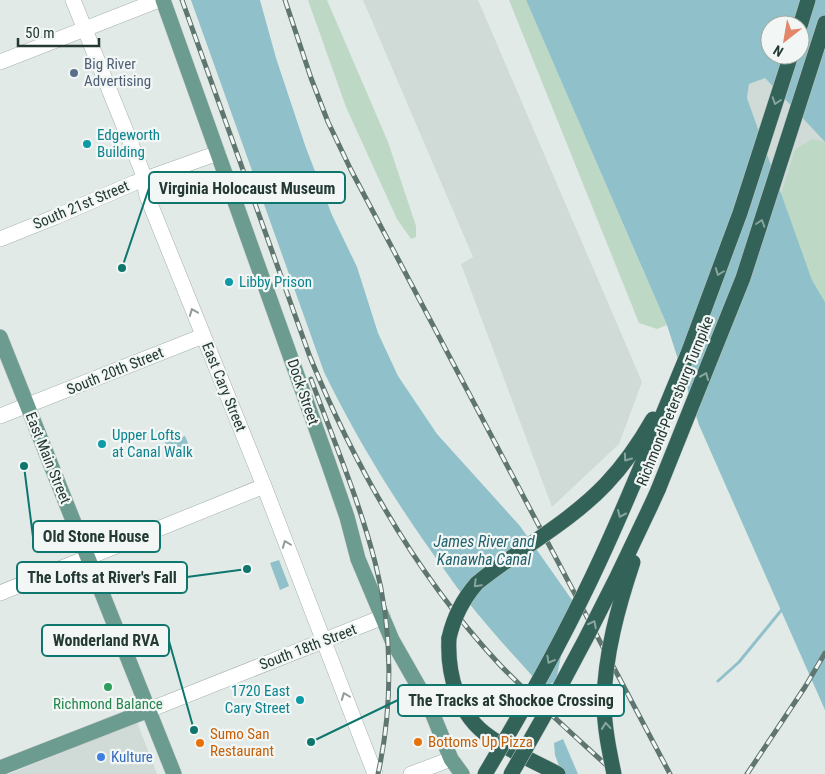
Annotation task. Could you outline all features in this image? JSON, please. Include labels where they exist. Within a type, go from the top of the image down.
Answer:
[{"type":"highway","points":[[803,15],[808,0]]},
{"type":"highway","name":"Richmond-Petersburg Turnpike","points":[[511,774],[594,624],[658,490],[743,278],[825,23]]},
{"type":"highway","name":"Richmond-Petersburg Turnpike","points":[[485,774],[557,645],[601,559],[637,476],[687,356],[737,222],[788,65]]},
{"type":"highway","points":[[558,774],[490,738],[476,725],[465,710],[456,691],[450,671],[448,657],[452,624],[466,596],[477,583],[563,520],[605,485],[619,469],[651,423],[687,356]]},
{"type":"highway","points":[[614,774],[607,741],[604,703],[606,670],[622,599],[658,490]]},
{"type":"main road","name":"Dock Street","points":[[163,0],[344,508],[358,559],[392,640],[429,705],[451,759],[462,774]]},
{"type":"main road","name":"East Main Street","points":[[0,337],[174,774]]},
{"type":"main road","points":[[0,768],[149,710]]},
{"type":"street","name":"East Cary Street","points":[[73,0],[142,171],[144,190],[264,486],[376,774]]},
{"type":"street","points":[[0,62],[159,0]]},
{"type":"street","name":"South 21st Street","points":[[0,239],[143,180],[218,152]]},
{"type":"street","name":"South 20th Street","points":[[0,416],[203,336]]},
{"type":"street","points":[[0,594],[264,486]]},
{"type":"street","name":"South 18th Street","points":[[149,710],[383,618]]},
{"type":"street","points":[[411,774],[451,759]]},
{"type":"shaded area","points":[[363,0],[478,0],[642,382],[619,444],[552,507],[461,264],[473,257]]},
{"type":"shaded area","points":[[765,78],[825,142],[825,302],[812,280],[747,98],[749,84]]},
{"type":"shaded area","points":[[137,722],[157,774],[9,774]]},
{"type":"green space","points":[[308,0],[327,0],[388,142],[416,226],[416,237],[411,239],[397,219],[346,107]]},
{"type":"green space","points":[[509,0],[526,0],[667,325],[657,329],[639,323]]},
{"type":"green space","points":[[812,139],[825,142],[825,302],[812,280],[781,194],[795,150]]},
{"type":"water","name":"James River and Kanawha Canal","points":[[191,0],[260,0],[276,58],[306,148],[332,215],[357,267],[378,333],[398,376],[437,434],[520,526],[572,600],[556,681],[543,688],[480,617],[429,548],[380,475],[337,398],[324,372]]},
{"type":"water","points":[[526,0],[825,0],[825,142],[765,78],[749,84],[747,98],[812,280],[825,302],[825,710],[699,425],[667,325]]},
{"type":"water","points":[[185,436],[192,453],[175,459],[170,447],[165,442],[167,439],[172,441]]},
{"type":"water","points":[[279,560],[289,586],[280,590],[270,563]]},
{"type":"water","points":[[563,739],[578,774],[562,774],[555,755],[554,743]]},
{"type":"waterway","points":[[718,681],[739,662],[784,607]]},
{"type":"railway","points":[[182,0],[310,357],[347,440],[368,480],[416,558],[470,631],[514,679],[616,774]]},
{"type":"railway","points":[[285,0],[328,122],[351,170],[670,774]]},
{"type":"railway","points":[[311,379],[369,539],[381,588],[388,641],[389,668],[386,722],[378,774]]},
{"type":"railway","points":[[747,774],[805,687],[825,653]]},
{"type":"place","name":"Big River Advertising","points":[[74,73]]},
{"type":"place","name":"Edgeworth Building","points":[[87,144]]},
{"type":"place","name":"Virginia Holocaust Museum","points":[[122,268]]},
{"type":"place","name":"Libby Prison","points":[[229,282]]},
{"type":"place","name":"Upper Lofts at Canal Walk","points":[[102,444]]},
{"type":"place","name":"Old Stone House","points":[[24,466]]},
{"type":"place","name":"The Lofts at River's Fall","points":[[247,569]]},
{"type":"place","name":"Richmond Balance","points":[[108,687]]},
{"type":"place","name":"1720 East Cary Street","points":[[300,700]]},
{"type":"place","name":"Wonderland RVA","points":[[194,730]]},
{"type":"place","name":"The Tracks at Shockoe Crossing","points":[[311,742]]},
{"type":"place","name":"Bottoms Up Pizza","points":[[418,742]]},
{"type":"place","name":"Sumo San Restaurant","points":[[200,743]]},
{"type":"place","name":"Kulture","points":[[101,757]]}]
